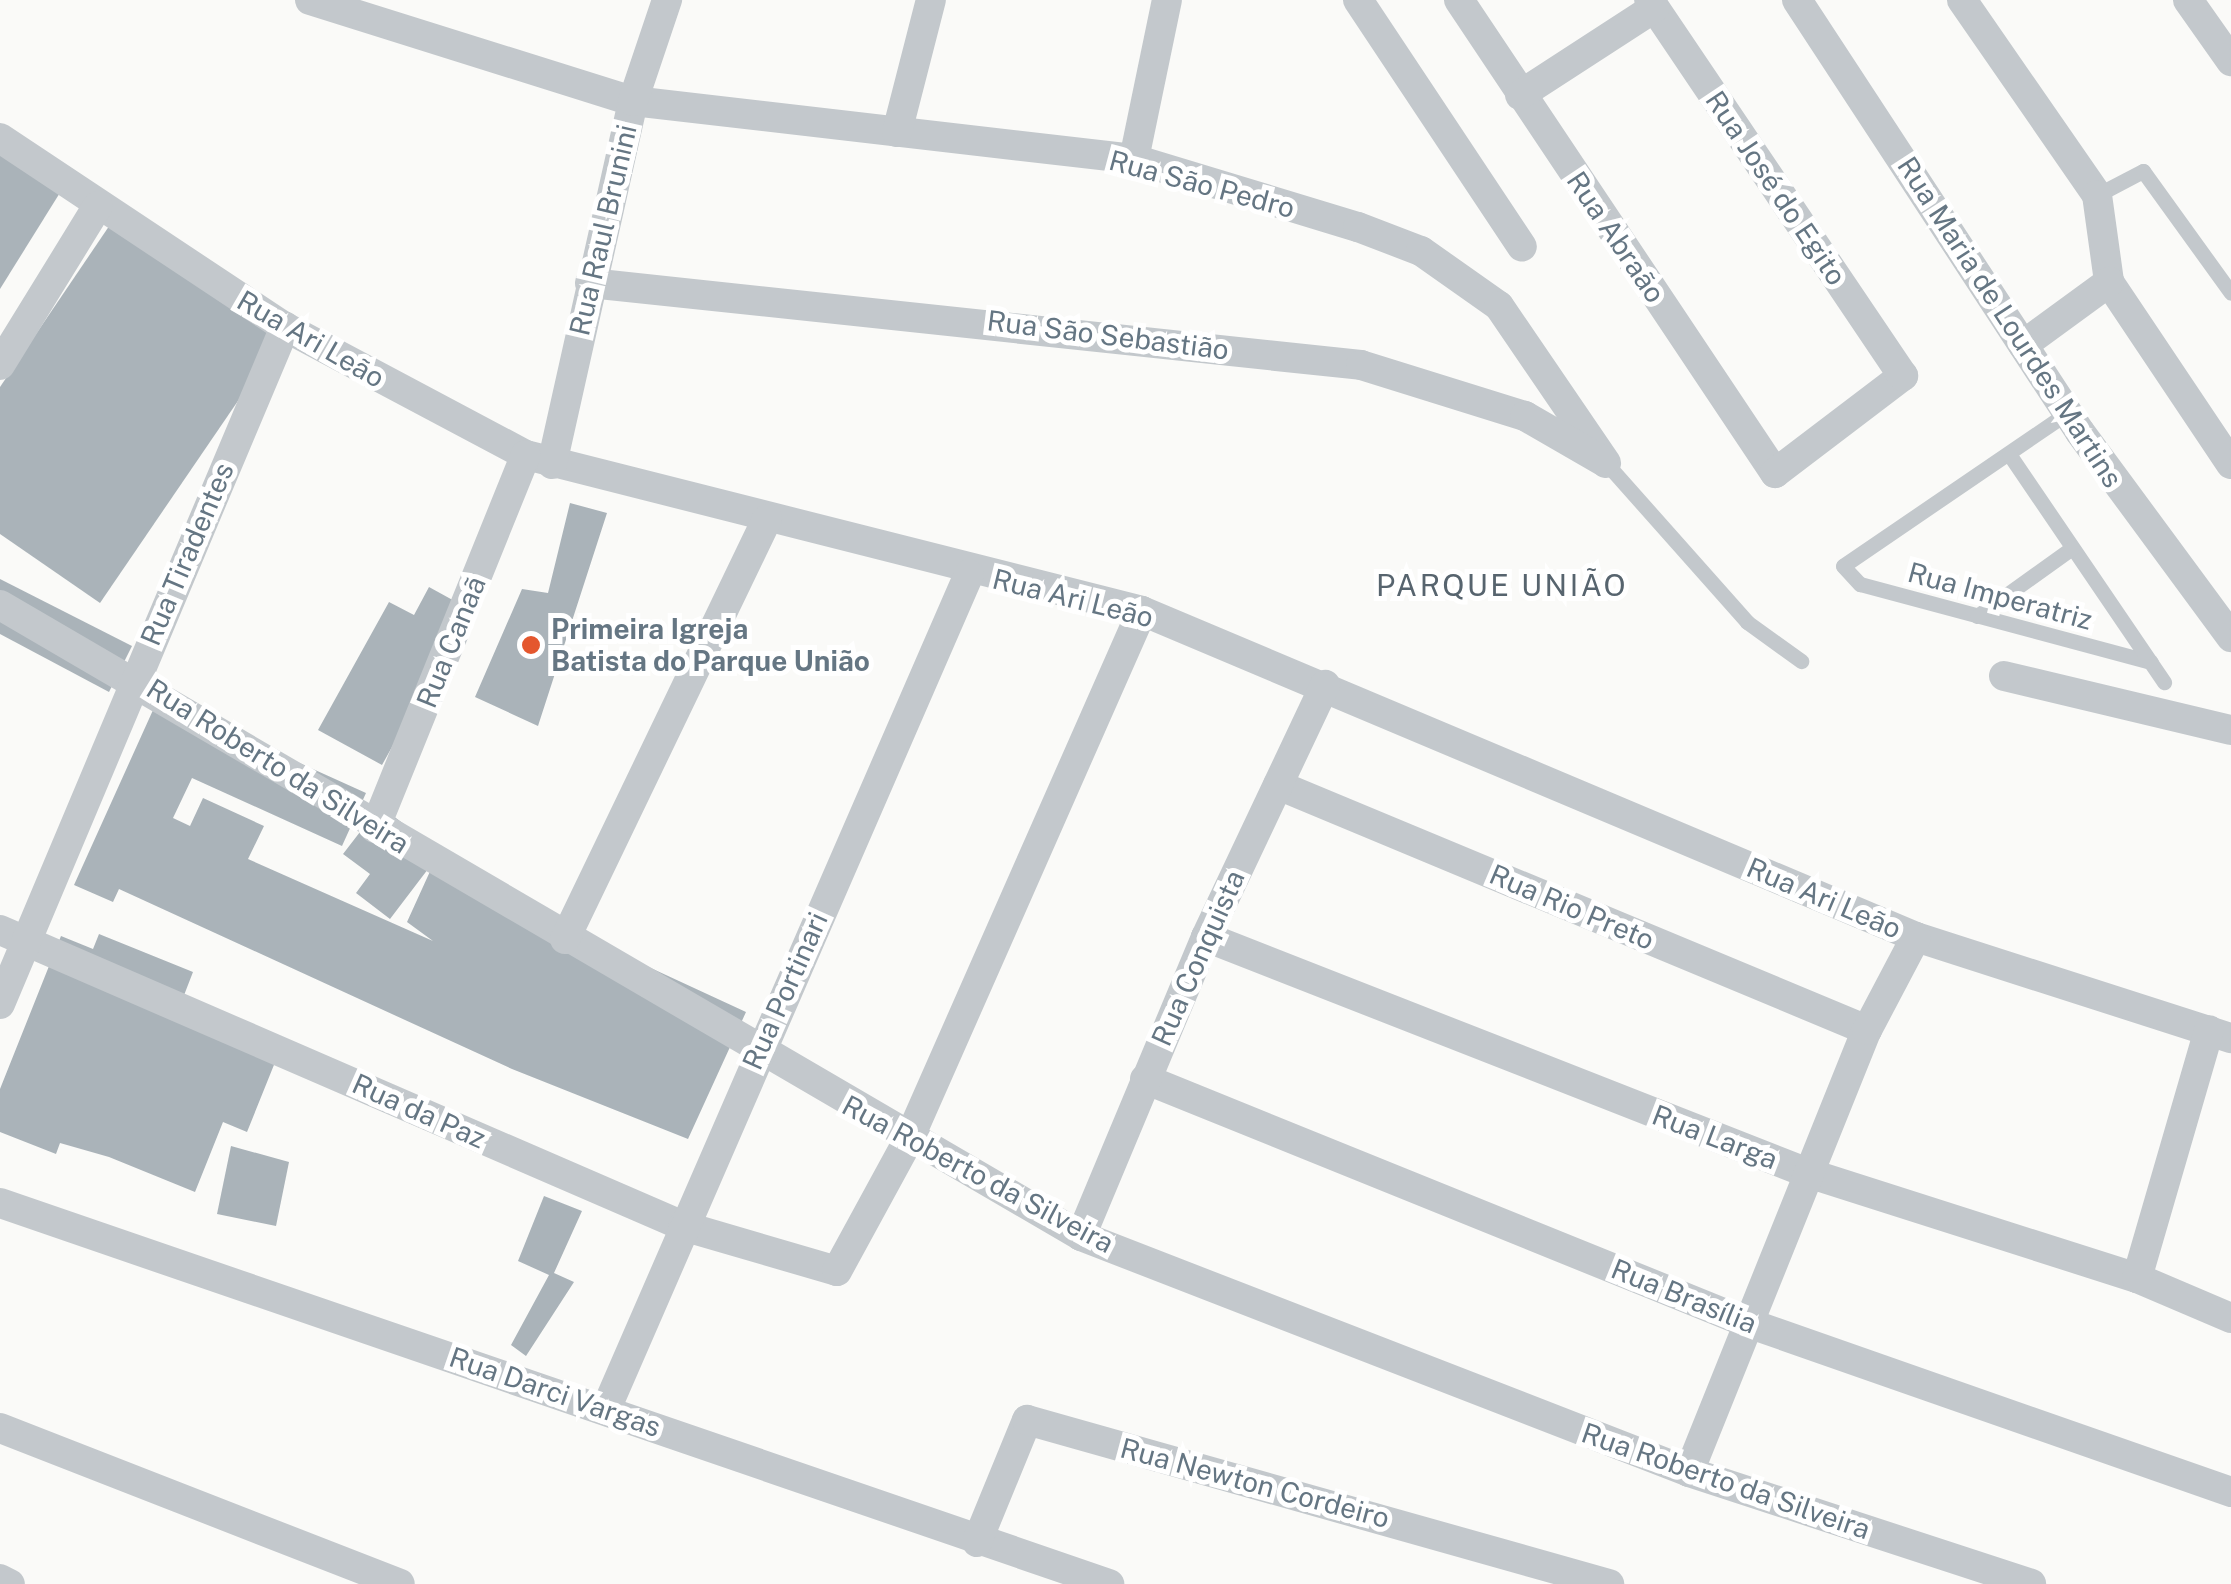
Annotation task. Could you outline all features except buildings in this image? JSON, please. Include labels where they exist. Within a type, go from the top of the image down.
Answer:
[{"type":"street","name":"Rua São Pedro","points":[[310,0],[633,101],[1134,160],[1358,228],[1460,276],[1534,347],[1606,463]]},
{"type":"street","name":"Rua Raul Brunini","points":[[539,460],[590,283],[633,101],[667,0]]},
{"type":"street","points":[[897,132],[932,0]]},
{"type":"street","points":[[1134,160],[1167,0]]},
{"type":"street","points":[[1358,0],[1522,247]]},
{"type":"street","name":"Rua Abraão","points":[[1460,0],[1520,96],[1775,472]]},
{"type":"street","name":"Rua Maria de Lourdes Martins","points":[[1796,0],[2068,413],[2231,637]]},
{"type":"street","points":[[1962,0],[2097,195],[2110,282],[2231,464]]},
{"type":"street","points":[[2188,0],[2231,61]]},
{"type":"street","points":[[1520,96],[1651,4]]},
{"type":"street","name":"Rua José do Egito","points":[[1651,4],[1903,376],[1775,472]]},
{"type":"street","name":"Rua Ari Leão","points":[[0,138],[285,327],[539,460],[969,574],[1142,611],[1916,937],[2220,1034]]},
{"type":"street","points":[[0,365],[98,206]]},
{"type":"street","points":[[2023,345],[2110,282]]},
{"type":"street","name":"Rua São Sebastião","points":[[590,283],[1361,365],[1525,416],[1606,463]]},
{"type":"street","name":"Rua Tiradentes","points":[[0,1004],[12,935],[134,676],[285,327]]},
{"type":"street","name":"Rua Canaã","points":[[375,828],[539,460]]},
{"type":"street","points":[[565,939],[766,519]]},
{"type":"street","name":"Rua Portinari","points":[[606,1410],[969,574]]},
{"type":"street","name":"Rua Roberto da Silveira","points":[[0,604],[134,676],[375,828],[757,1055],[1082,1236],[1689,1472],[2031,1584]]},
{"type":"street","points":[[909,1139],[1142,611]]},
{"type":"street","points":[[2004,676],[2231,730]]},
{"type":"street","name":"Rua Conquista","points":[[1082,1236],[1206,937],[1325,685]]},
{"type":"street","name":"Rua Rio Preto","points":[[1278,785],[1867,1030]]},
{"type":"street","name":"Rua da Paz","points":[[12,935],[683,1226],[844,1267],[909,1139]]},
{"type":"street","name":"Rua Larga","points":[[1206,937],[1808,1173],[2138,1278],[2231,1318]]},
{"type":"street","points":[[1689,1472],[1867,1030],[1916,937]]},
{"type":"street","points":[[2138,1278],[2220,1034]]},
{"type":"street","name":"Rua Brasília","points":[[1145,1079],[1748,1323],[2231,1492]]},
{"type":"street","name":"Rua Darci Vargas","points":[[0,1202],[977,1542],[1109,1584]]},
{"type":"street","name":"Rua Newton Cordeiro","points":[[977,1542],[1027,1420],[1533,1573],[1609,1584]]},
{"type":"street","points":[[0,1428],[400,1584]]},
{"type":"street","points":[[0,1580],[10,1584]]},
{"type":"lane","points":[[2097,195],[2143,171],[2231,293]]},
{"type":"lane","points":[[2068,413],[2009,454],[2164,682]]},
{"type":"lane","name":"Rua Imperatriz","points":[[2009,454],[1843,566],[1860,584],[2150,662]]},
{"type":"lane","name":"Rua São Pedro","points":[[1606,463],[1747,622],[1801,660]]},
{"type":"lane","points":[[1977,616],[2072,548]]},
{"type":"place","name":"Primeira Igreja Batista do Parque União","points":[[531,645]]},
{"type":"district","name":"PARQUE UNIÃO","points":[[1502,585]]}]
